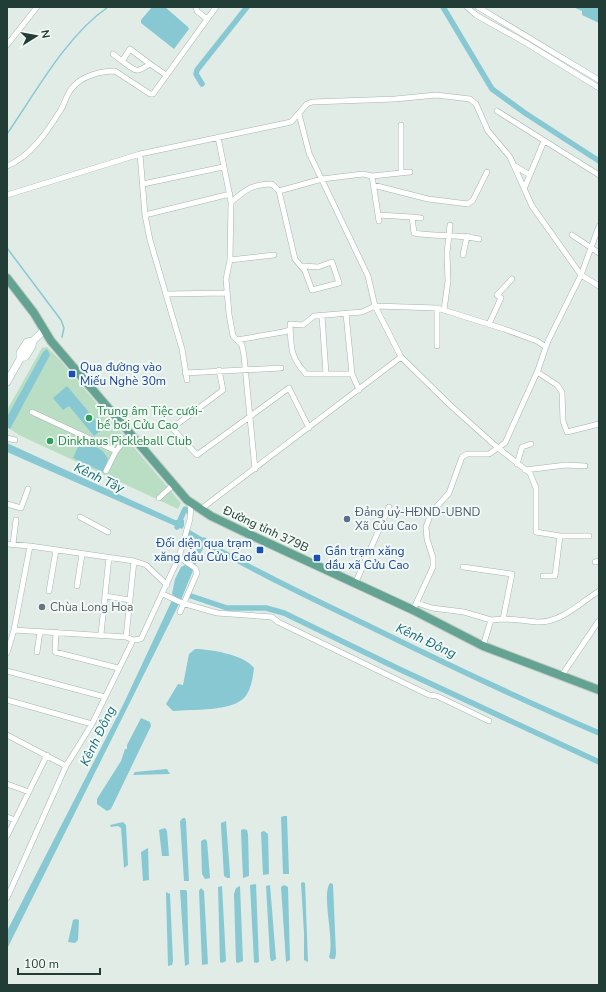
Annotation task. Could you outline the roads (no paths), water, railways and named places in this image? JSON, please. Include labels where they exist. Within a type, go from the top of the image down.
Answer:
[{"type":"main road","name":"Đường tỉnh 379B","points":[[7,278],[34,313],[44,330],[130,435],[173,485],[201,509],[240,530],[413,610],[483,646],[599,690]]},
{"type":"main road","points":[[7,382],[20,359],[20,353],[26,342],[33,341],[44,330]]},
{"type":"street","points":[[7,45],[37,7]]},
{"type":"street","points":[[196,7],[197,11],[207,20]]},
{"type":"street","points":[[7,166],[27,154],[59,113],[73,87],[81,80],[98,73],[115,71],[150,94],[153,94],[216,7]]},
{"type":"street","points":[[467,7],[476,15],[545,54],[599,88]]},
{"type":"street","points":[[478,7],[599,80]]},
{"type":"street","points":[[545,54],[548,48]]},
{"type":"street","points":[[122,61],[130,49],[166,75]]},
{"type":"street","points":[[113,54],[137,71],[141,71],[150,64]]},
{"type":"street","points":[[7,194],[140,154],[291,122],[312,102],[395,99],[436,95],[470,99],[476,104],[488,131],[510,156],[532,206],[581,275],[599,286]]},
{"type":"street","points":[[496,111],[599,175]]},
{"type":"street","points":[[299,114],[309,153],[368,276],[375,306],[401,358],[498,448],[530,473],[536,488],[536,532],[560,536],[588,536]]},
{"type":"street","points":[[401,126],[401,173]]},
{"type":"street","points":[[218,137],[231,202],[230,260],[226,279],[228,314],[233,336],[242,345],[254,469]]},
{"type":"street","points":[[524,189],[544,141]]},
{"type":"street","points":[[140,154],[145,214],[150,240],[182,349],[187,380]]},
{"type":"street","points":[[514,165],[530,175]]},
{"type":"street","points":[[143,184],[223,167]]},
{"type":"street","points":[[280,191],[322,179],[363,174],[372,176],[410,172]]},
{"type":"street","points":[[373,185],[428,199],[468,204],[473,200],[487,172]]},
{"type":"street","points":[[372,176],[379,221]]},
{"type":"street","points":[[231,202],[246,190],[256,185],[272,184],[280,191],[295,259],[304,271],[312,290],[339,283],[332,262],[318,267],[303,266]]},
{"type":"street","points":[[145,214],[230,194]]},
{"type":"street","points":[[378,215],[421,218]]},
{"type":"street","points":[[412,217],[414,233],[426,236],[449,234],[478,239]]},
{"type":"street","points":[[444,310],[448,282],[447,254],[450,225]]},
{"type":"street","points":[[413,610],[433,567],[433,558],[426,527],[431,513],[449,493],[462,457],[471,453],[488,454],[505,443],[537,372],[546,347],[581,275],[599,226]]},
{"type":"street","points":[[572,235],[599,252]]},
{"type":"street","points":[[463,255],[467,236]]},
{"type":"street","points":[[230,260],[274,255]]},
{"type":"street","points":[[489,324],[501,298],[497,295],[512,279]]},
{"type":"street","points":[[166,294],[227,293]]},
{"type":"street","points":[[352,374],[306,374],[295,361],[290,324],[303,325],[314,316],[362,312],[375,306],[437,308],[489,324],[536,341],[546,347]]},
{"type":"street","points":[[437,308],[437,346]]},
{"type":"street","points":[[346,314],[352,374],[359,390]]},
{"type":"street","points":[[322,316],[326,374]]},
{"type":"street","points":[[237,340],[290,330]]},
{"type":"street","points":[[201,509],[401,358]]},
{"type":"street","points":[[185,373],[219,370],[281,368]]},
{"type":"street","points":[[219,370],[223,390],[172,428],[197,455],[250,418],[289,388],[309,428]]},
{"type":"street","points":[[537,372],[557,385],[562,392],[563,421],[567,432],[599,424]]},
{"type":"street","points":[[32,412],[116,451]]},
{"type":"street","points":[[106,471],[116,451],[130,435]]},
{"type":"street","points":[[7,438],[15,440]]},
{"type":"street","points":[[517,464],[522,447],[531,444]]},
{"type":"street","points":[[525,470],[566,465],[585,466]]},
{"type":"street","points":[[159,498],[173,485]]},
{"type":"street","points":[[7,504],[21,508],[28,489]]},
{"type":"street","points":[[14,630],[101,634],[126,637],[133,640],[141,639],[179,557],[190,519],[191,502]]},
{"type":"street","points":[[355,584],[389,507]]},
{"type":"street","points":[[80,517],[108,532]]},
{"type":"street","points":[[13,544],[16,520]]},
{"type":"street","points":[[543,576],[555,576],[560,536]]},
{"type":"street","points":[[7,544],[109,556],[134,561],[146,565],[167,585]]},
{"type":"street","points":[[7,653],[14,630],[30,546]]},
{"type":"street","points":[[49,591],[56,550]]},
{"type":"street","points":[[77,586],[82,554]]},
{"type":"street","points":[[101,634],[109,556]]},
{"type":"street","points":[[179,557],[195,568],[197,573],[184,599],[180,612]]},
{"type":"street","points":[[126,637],[134,561]]},
{"type":"street","points":[[463,567],[512,574],[503,619]]},
{"type":"street","points":[[417,602],[432,608],[464,612],[491,620],[503,619],[537,622],[547,621],[564,615],[599,590]]},
{"type":"street","points":[[163,594],[183,603],[217,613],[272,617],[278,622],[429,695],[437,696],[489,721]]},
{"type":"street","points":[[105,596],[130,600]]},
{"type":"street","points":[[483,646],[491,620]]},
{"type":"street","points":[[562,675],[598,622]]},
{"type":"street","points":[[37,652],[40,632]]},
{"type":"street","points":[[56,632],[55,652],[118,668]]},
{"type":"street","points":[[7,898],[66,766],[92,724],[133,640]]},
{"type":"street","points":[[7,671],[105,697]]},
{"type":"street","points":[[7,700],[92,724]]},
{"type":"street","points":[[7,735],[66,766]]},
{"type":"street","points":[[7,836],[47,755]]},
{"type":"street","points":[[7,784],[29,792]]},
{"type":"street","points":[[7,817],[15,820]]},
{"type":"water","points":[[152,7],[165,7],[188,27],[189,29],[174,49],[141,23],[141,20]]},
{"type":"water","points":[[573,7],[599,7],[599,23],[582,15],[582,11]]},
{"type":"water","points":[[47,349],[50,355],[10,429],[7,427],[7,417],[43,352]]},
{"type":"water","points":[[67,386],[103,429],[94,436],[69,406],[63,410],[53,398]]},
{"type":"water","points":[[7,443],[175,520],[184,520],[184,526],[182,529],[7,452]]},
{"type":"water","points":[[87,444],[99,449],[108,459],[103,472],[73,458],[79,445]]},
{"type":"water","points":[[185,565],[194,568],[181,600],[7,949],[7,931],[123,705],[174,596],[172,594],[175,579],[181,567]]},
{"type":"water","points":[[195,649],[209,650],[235,656],[249,663],[254,668],[254,672],[250,687],[245,697],[239,702],[222,707],[201,710],[173,711],[166,704],[178,684],[183,685],[189,654]]},
{"type":"water","points":[[141,718],[150,722],[151,726],[111,809],[107,811],[97,804],[97,799],[121,761],[125,749],[127,749],[127,745]]},
{"type":"water","points":[[167,769],[170,774],[133,775],[135,772]]},
{"type":"water","points":[[287,816],[289,874],[283,874],[281,817]]},
{"type":"water","points":[[185,818],[186,821],[189,881],[184,881],[180,821]]},
{"type":"water","points":[[226,821],[230,878],[224,876],[221,823]]},
{"type":"water","points":[[123,822],[126,825],[128,865],[124,868],[121,828],[118,826],[111,827],[110,825]]},
{"type":"water","points":[[165,828],[167,831],[169,856],[162,856],[159,830]]},
{"type":"water","points":[[241,830],[247,830],[248,834],[249,876],[243,878]]},
{"type":"water","points":[[264,831],[268,834],[269,874],[263,875],[261,832]]},
{"type":"water","points":[[205,839],[207,841],[210,878],[205,879],[202,874],[201,841]]},
{"type":"water","points":[[148,848],[149,880],[143,881],[141,852]]},
{"type":"water","points":[[301,883],[305,883],[308,962],[304,960]]},
{"type":"water","points":[[330,883],[333,884],[335,959],[331,959],[329,957],[330,940],[327,897]]},
{"type":"water","points":[[256,884],[259,962],[256,963],[254,962],[250,885]]},
{"type":"water","points":[[270,885],[276,959],[273,961],[271,961],[270,957],[266,886]]},
{"type":"water","points":[[284,885],[288,887],[290,960],[286,962],[281,887]]},
{"type":"water","points":[[222,886],[226,961],[222,963],[220,962],[218,887]]},
{"type":"water","points":[[240,886],[243,961],[238,963],[236,962],[234,894],[236,888]]},
{"type":"water","points":[[201,888],[204,891],[208,964],[202,965],[199,891]]},
{"type":"water","points":[[180,890],[186,890],[187,892],[189,964],[185,966]]},
{"type":"water","points":[[166,892],[170,894],[173,961],[172,965],[168,966]]},
{"type":"water","points":[[73,920],[79,920],[78,940],[75,943],[68,942]]},
{"type":"waterway","points":[[7,134],[65,49],[93,19],[108,7]]},
{"type":"waterway","points":[[202,84],[196,74],[197,70],[247,7]]},
{"type":"waterway","points":[[443,7],[492,89],[525,113],[599,161]]},
{"type":"waterway","points":[[7,248],[61,320],[64,328],[62,337]]},
{"type":"waterway","points":[[177,527],[185,509],[188,511]]},
{"type":"waterway","name":"Kênh Đông","points":[[188,532],[255,570],[427,655],[599,733]]},
{"type":"waterway","name":"Kênh Đông","points":[[190,569],[204,540]]},
{"type":"waterway","points":[[188,595],[227,608],[266,608],[284,613],[399,669],[599,762]]},
{"type":"place","name":"Qua đường vào Miếu Nghè 30m","points":[[72,374]]},
{"type":"place","name":"Trung âm Tiệc cưới- bể bơi Cửu Cao","points":[[89,418]]},
{"type":"place","name":"Dinkhaus Pickleball Club","points":[[50,441]]},
{"type":"place","name":"Đảng uỷ-HĐND-UBND Xã Củu Cao","points":[[347,519]]},
{"type":"place","name":"Đối diện qua trạm xăng dầu Cửu Cao","points":[[260,550]]},
{"type":"place","name":"Gần trạm xăng dầu xã Cửu Cao","points":[[317,558]]},
{"type":"place","name":"Chùa Long Hoa","points":[[42,607]]},
{"type":"water label","name":"Kênh Tây","points":[[99,478]]}]
